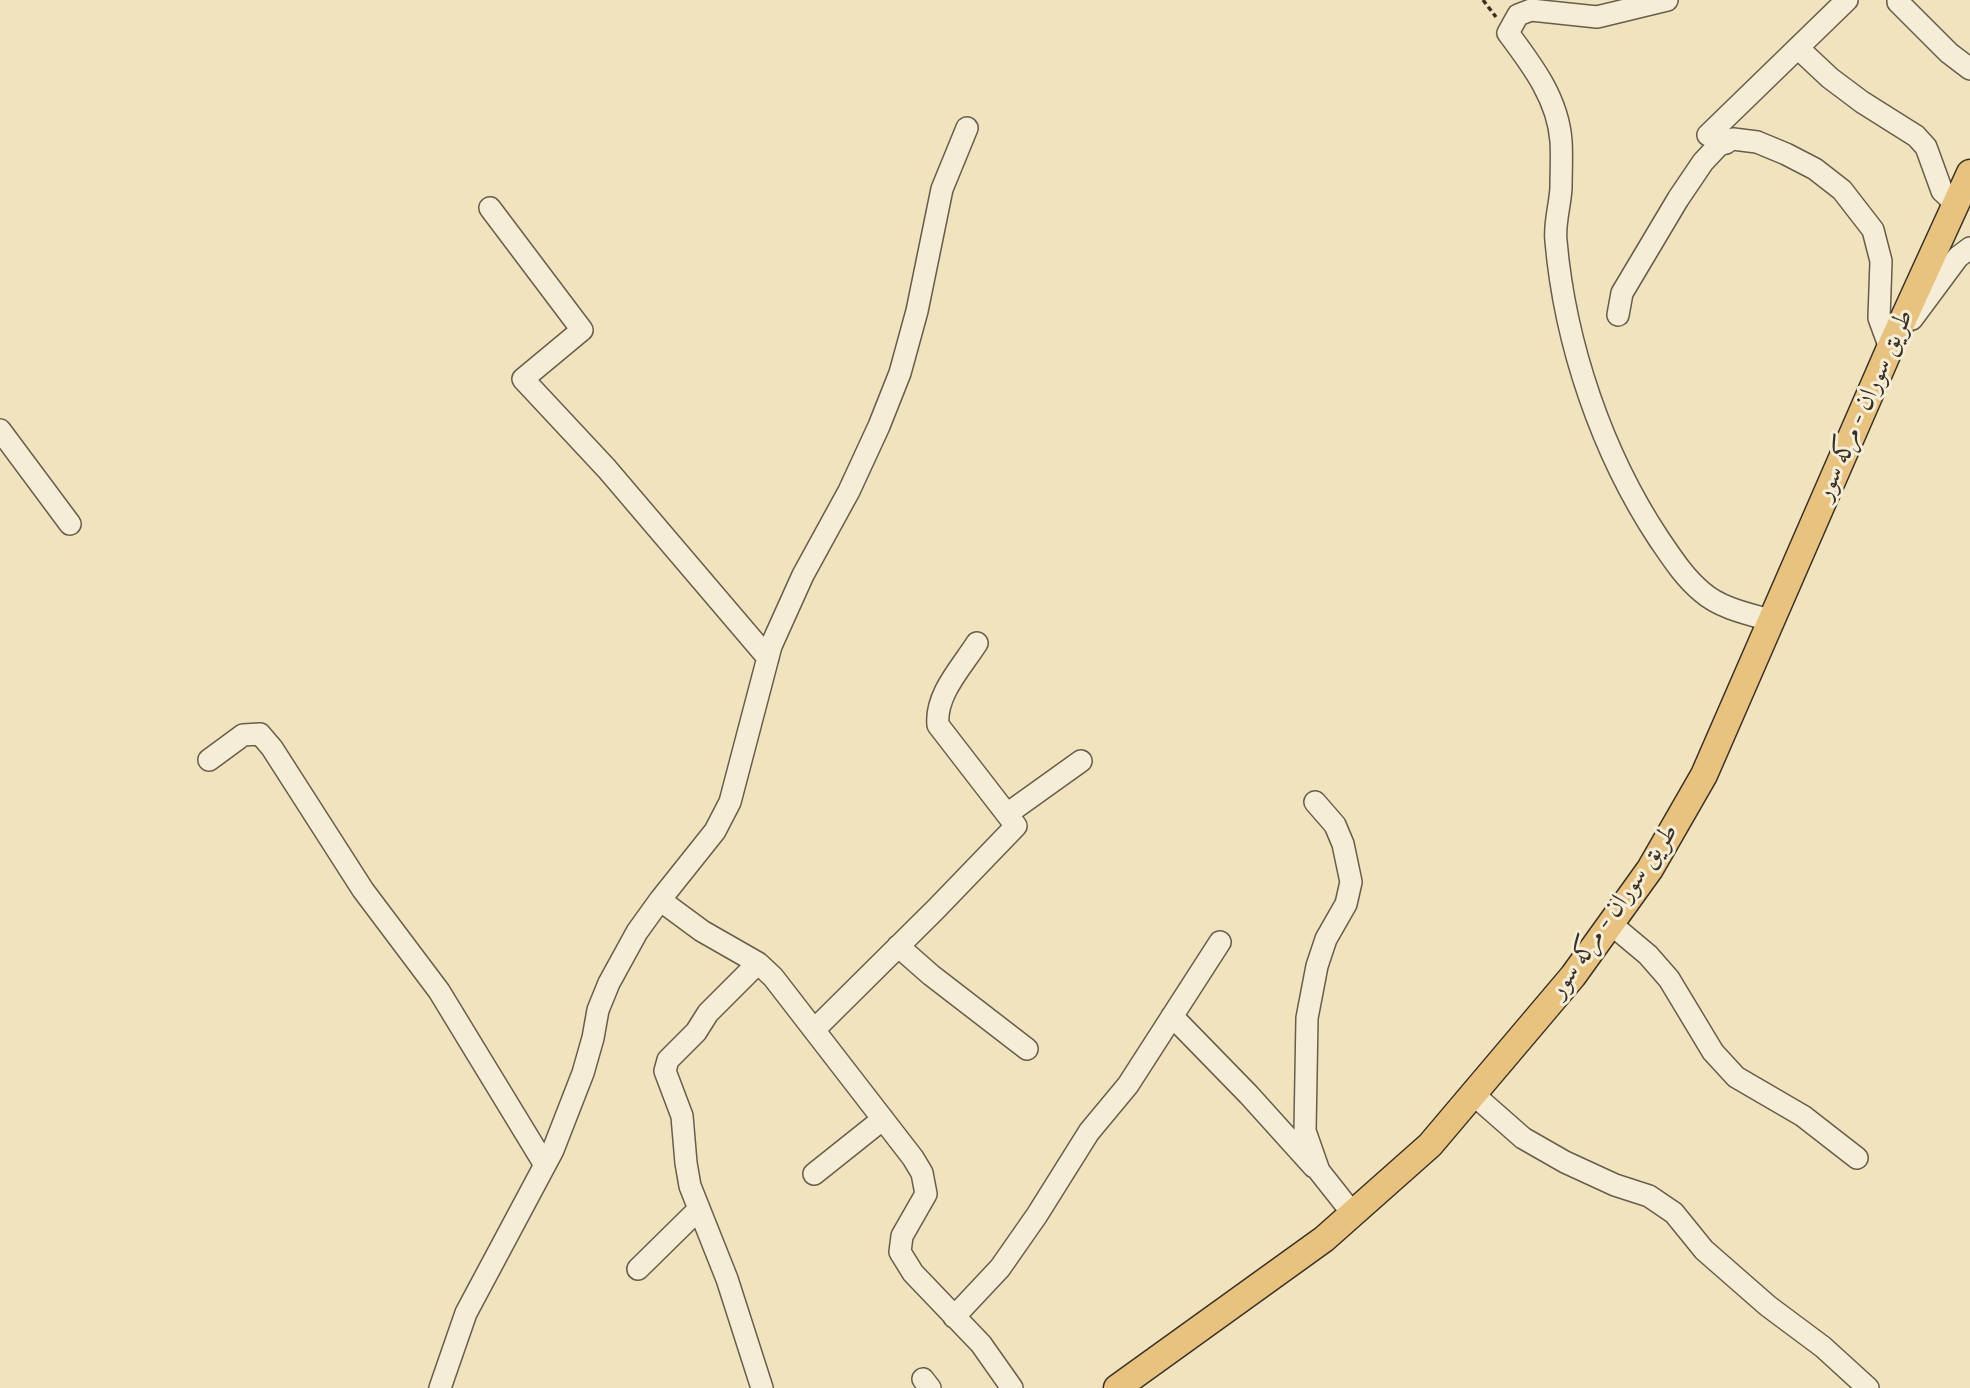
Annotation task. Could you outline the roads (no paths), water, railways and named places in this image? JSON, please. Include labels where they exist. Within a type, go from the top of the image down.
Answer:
[{"type":"main road","name":"طريق سوران - مركه سور","points":[[1117,1388],[1324,1239],[1430,1145],[1573,976],[1650,869],[1704,775],[1889,348],[1970,173]]},
{"type":"street","points":[[1667,0],[1597,18],[1531,10],[1518,15],[1508,33],[1549,94],[1561,139],[1560,192],[1555,238],[1571,327],[1596,419],[1638,508],[1677,566],[1704,594],[1739,611],[1770,620]]},
{"type":"street","points":[[1726,142],[1707,135],[1847,0]]},
{"type":"street","points":[[1898,2],[1949,53],[1970,69]]},
{"type":"street","points":[[1798,48],[1830,78],[1916,136],[1926,147],[1942,191],[1956,204]]},
{"type":"street","points":[[440,1388],[466,1313],[545,1165],[583,1073],[598,1010],[609,983],[637,932],[715,831],[730,802],[771,646],[803,575],[854,480],[900,373],[917,311],[942,189],[967,128]]},
{"type":"street","points":[[1618,316],[1622,293],[1678,199],[1703,162],[1718,146],[1733,139],[1757,142],[1815,169],[1842,190],[1861,213],[1873,230],[1881,261],[1879,318],[1889,348]]},
{"type":"street","points":[[490,208],[582,330],[523,379],[607,469],[768,658]]},
{"type":"street","points":[[1889,348],[1958,257],[1970,248]]},
{"type":"street","points":[[0,430],[70,524]]},
{"type":"street","points":[[814,1030],[1016,825],[938,725],[936,710],[977,643]]},
{"type":"street","points":[[209,760],[243,735],[260,734],[272,748],[363,890],[439,991],[545,1165]]},
{"type":"street","points":[[1007,814],[1081,761]]},
{"type":"street","points":[[1315,802],[1335,825],[1343,844],[1351,882],[1346,904],[1326,939],[1317,966],[1307,1018],[1305,1131],[1319,1171]]},
{"type":"street","points":[[660,900],[702,931],[758,964],[772,977],[917,1166],[922,1173],[926,1194],[902,1236],[900,1252],[913,1273],[981,1344],[1012,1388]]},
{"type":"street","points":[[1611,924],[1648,955],[1669,979],[1713,1052],[1736,1077],[1803,1116],[1857,1158]]},
{"type":"street","points":[[954,1317],[1000,1268],[1089,1132],[1128,1085],[1220,942]]},
{"type":"street","points":[[898,946],[1027,1049]]},
{"type":"street","points":[[758,964],[708,1013],[696,1032],[668,1060],[665,1071],[682,1116],[690,1186],[727,1279],[762,1388]]},
{"type":"street","points":[[1172,1016],[1319,1171],[1353,1214]]},
{"type":"street","points":[[1473,1094],[1523,1138],[1565,1162],[1615,1185],[1649,1196],[1674,1213],[1704,1250],[1768,1306],[1823,1347],[1868,1388]]},
{"type":"street","points":[[814,1174],[883,1119]]},
{"type":"street","points":[[638,1269],[699,1209]]}]
